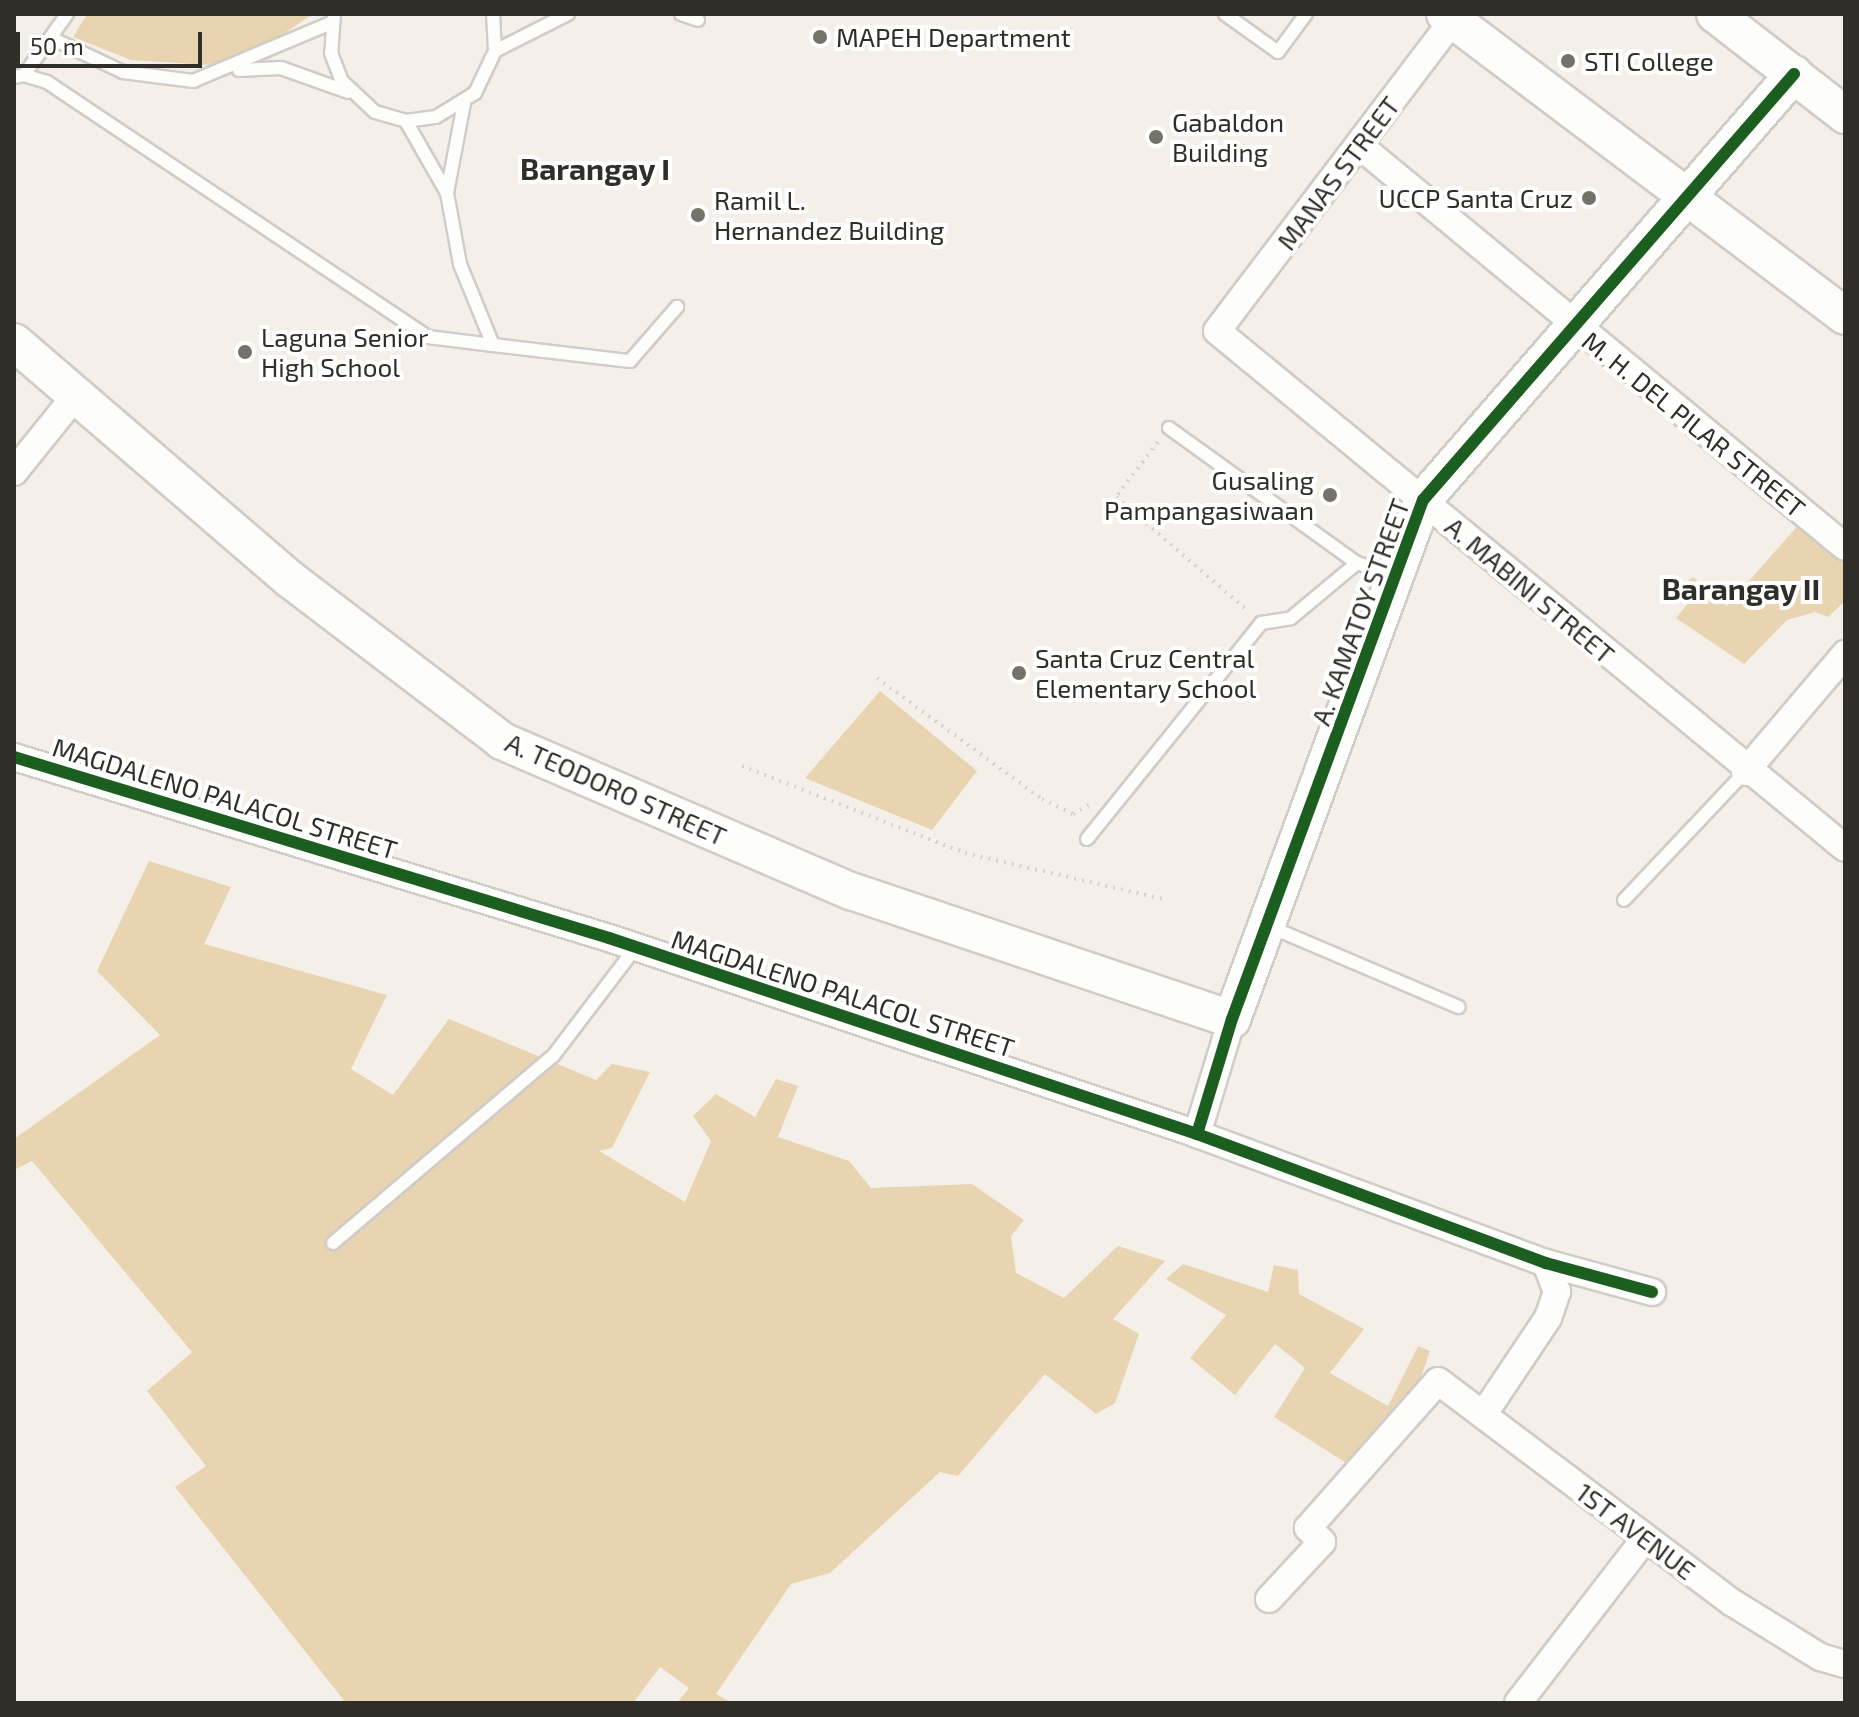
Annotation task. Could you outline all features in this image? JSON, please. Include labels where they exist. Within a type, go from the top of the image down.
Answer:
[{"type":"street","points":[[1715,14],[1845,115]]},
{"type":"street","points":[[1452,16],[1845,316]]},
{"type":"street","name":"MANAS STREET","points":[[1217,331],[1360,146],[1452,16]]},
{"type":"street","name":"A. KAMATOY STREET","points":[[1197,1134],[1232,1019],[1269,926],[1423,500],[1794,74]]},
{"type":"street","name":"M. H. DEL PILAR STREET","points":[[1360,146],[1845,547]]},
{"type":"street","name":"A. MABINI STREET","points":[[1217,331],[1745,772],[1845,848]]},
{"type":"street","name":"A. TEODORO STREET","points":[[14,342],[291,580],[502,741],[851,891],[1232,1019]]},
{"type":"street","points":[[14,472],[77,394]]},
{"type":"street","points":[[1745,772],[1845,654]]},
{"type":"street","name":"MAGDALENO PALACOL STREET","points":[[14,757],[636,947],[1197,1134],[1546,1263],[1652,1292]]},
{"type":"street","points":[[1485,1412],[1548,1318],[1557,1292],[1546,1263]]},
{"type":"street","name":"1ST AVENUE","points":[[1269,1599],[1322,1542],[1308,1528],[1438,1381],[1485,1412],[1644,1540],[1820,1657],[1845,1664]]},
{"type":"street","points":[[1518,1703],[1644,1540]]},
{"type":"lane","points":[[67,14],[19,76],[47,82],[428,337],[630,361],[677,307]]},
{"type":"lane","points":[[232,70],[281,68],[350,93],[375,112],[406,121],[436,117],[464,103],[485,80],[495,51],[493,14]]},
{"type":"lane","points":[[495,51],[568,14]]},
{"type":"lane","points":[[681,14],[698,20]]},
{"type":"lane","points":[[1225,14],[1278,52],[1306,14]]},
{"type":"lane","points":[[51,38],[104,66],[151,79],[193,81],[232,70],[333,19]]},
{"type":"lane","points":[[333,19],[331,53],[350,93]]},
{"type":"lane","points":[[447,193],[464,103]]},
{"type":"lane","points":[[406,121],[447,193],[460,264],[493,345]]},
{"type":"lane","points":[[1169,428],[1357,563],[1395,575]]},
{"type":"lane","points":[[1087,839],[1261,623],[1291,618],[1357,563]]},
{"type":"lane","points":[[1624,900],[1745,772]]},
{"type":"lane","points":[[1269,926],[1459,1007]]},
{"type":"lane","points":[[333,1243],[553,1056],[636,947]]},
{"type":"path","points":[[1169,428],[1116,497],[1261,623]]},
{"type":"path","points":[[877,678],[1042,799],[1073,814],[1136,777]]},
{"type":"path","points":[[742,766],[965,853],[1167,900]]},
{"type":"shaded area","points":[[87,14],[313,14],[276,39],[209,65],[131,60],[73,37]]},
{"type":"shaded area","points":[[1801,522],[1845,559],[1845,601],[1828,617],[1815,612],[1787,620],[1744,664],[1676,618],[1696,593],[1685,583],[1693,577],[1727,606]]},
{"type":"shaded area","points":[[880,691],[977,771],[932,830],[805,778]]},
{"type":"shaded area","points":[[149,861],[231,887],[204,944],[387,995],[351,1069],[393,1095],[449,1019],[596,1080],[612,1064],[650,1072],[612,1148],[599,1151],[685,1202],[711,1141],[693,1116],[716,1094],[755,1117],[776,1079],[798,1086],[778,1137],[849,1161],[871,1188],[972,1184],[1024,1220],[1011,1236],[1016,1273],[1064,1298],[1118,1246],[1165,1261],[1113,1319],[1139,1334],[1115,1403],[1096,1414],[1045,1374],[958,1476],[940,1472],[830,1573],[791,1584],[716,1694],[732,1703],[677,1703],[689,1688],[660,1667],[633,1703],[346,1703],[175,1487],[206,1466],[147,1391],[192,1352],[32,1161],[14,1170],[14,1139],[160,1035],[97,971]]},
{"type":"shaded area","points":[[1183,1264],[1268,1292],[1274,1265],[1298,1270],[1299,1294],[1364,1329],[1330,1373],[1388,1406],[1418,1346],[1430,1351],[1416,1392],[1351,1466],[1274,1417],[1305,1368],[1275,1344],[1235,1395],[1190,1358],[1226,1315],[1166,1279]]},
{"type":"cycle path","points":[[1197,1134],[1232,1019],[1423,500],[1794,74]]},
{"type":"cycle path","points":[[14,757],[609,938],[1197,1134],[1546,1263],[1652,1292]]},
{"type":"place","name":"MAPEH Department","points":[[820,37]]},
{"type":"place","name":"STI College","points":[[1568,61]]},
{"type":"place","name":"Gabaldon Building","points":[[1156,137]]},
{"type":"place","name":"UCCP Santa Cruz","points":[[1589,198]]},
{"type":"place","name":"Ramil L. Hernandez Building","points":[[698,215]]},
{"type":"place","name":"Laguna Senior High School","points":[[245,352]]},
{"type":"place","name":"Gusaling Pampangasiwaan","points":[[1330,495]]},
{"type":"place","name":"Santa Cruz Central Elementary School","points":[[1019,673]]},
{"type":"district","name":"Barangay I","points":[[595,168]]},
{"type":"district","name":"Barangay II","points":[[1741,588]]}]
